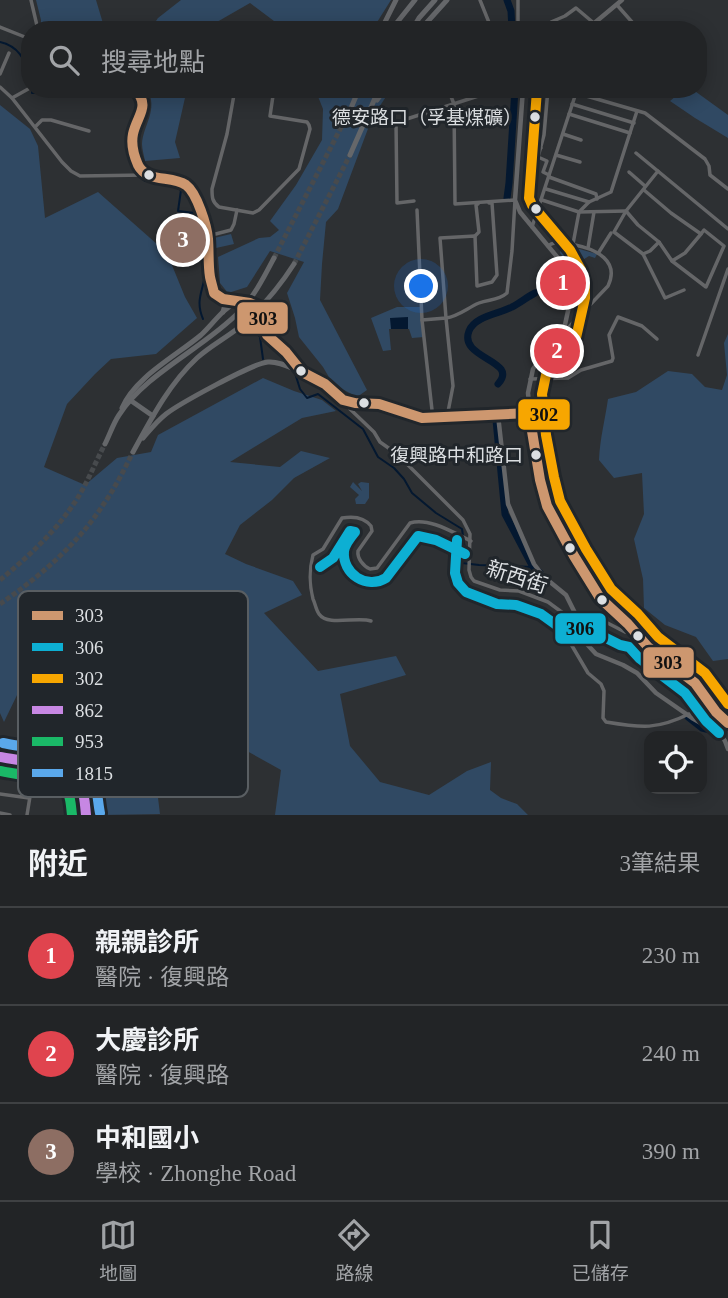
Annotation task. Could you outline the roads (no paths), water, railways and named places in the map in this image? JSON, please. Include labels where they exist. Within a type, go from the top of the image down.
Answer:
[{"type":"highway","points":[[0,754],[18,762]]},
{"type":"main road","points":[[386,21],[396,0]]},
{"type":"main road","points":[[398,21],[415,0]]},
{"type":"main road","points":[[417,21],[435,0]]},
{"type":"main road","points":[[428,21],[447,0]]},
{"type":"main road","points":[[351,108],[355,98]]},
{"type":"main road","points":[[349,155],[375,98]]},
{"type":"main road","points":[[368,115],[379,98]]},
{"type":"main road","points":[[120,414],[130,400],[153,380],[240,311],[259,286],[274,258]]},
{"type":"main road","points":[[294,264],[274,294],[251,317],[192,363],[177,380],[133,452],[149,430],[165,415],[253,366],[276,362],[304,373]]},
{"type":"main road","points":[[259,286],[274,294]]},
{"type":"main road","points":[[223,299],[223,312]]},
{"type":"main road","points":[[105,444],[126,399],[140,383],[237,302]]},
{"type":"main road","points":[[290,368],[297,366]]},
{"type":"main road","points":[[130,400],[153,416]]},
{"type":"main road","points":[[0,764],[18,766]]},
{"type":"main road","points":[[76,797],[79,815]]},
{"type":"main road","points":[[83,797],[86,815]]},
{"type":"street","points":[[31,0],[36,21]]},
{"type":"street","points":[[480,0],[488,21]]},
{"type":"street","points":[[518,0],[518,21]]},
{"type":"street","points":[[598,21],[622,0]]},
{"type":"street","points":[[617,5],[631,21]]},
{"type":"street","points":[[553,21],[576,8],[591,21]]},
{"type":"street","points":[[0,27],[21,35]]},
{"type":"street","points":[[0,74],[9,52]]},
{"type":"street","points":[[0,87],[36,127],[62,162],[80,176],[144,175],[178,181],[188,186],[194,194],[208,236],[210,277],[214,293],[223,299],[259,307],[267,335],[304,373],[325,384],[343,400],[374,432],[380,442],[397,454],[461,518],[468,528],[471,541]]},
{"type":"street","points":[[12,98],[21,93]]},
{"type":"street","points":[[142,98],[140,116],[133,132],[133,150],[144,175]]},
{"type":"street","points":[[233,98],[212,196],[214,203],[219,206],[256,212],[295,174],[310,129],[304,122],[270,116],[273,98]]},
{"type":"street","points":[[452,98],[454,104],[455,204],[515,200]]},
{"type":"street","points":[[388,125],[472,98]]},
{"type":"street","points":[[422,320],[455,317],[480,303],[501,298],[507,293],[522,98]]},
{"type":"street","points":[[547,98],[544,135],[538,157],[547,161],[543,172],[596,194],[597,199]]},
{"type":"street","points":[[532,227],[574,98]]},
{"type":"street","points":[[593,98],[645,113],[705,159],[710,175],[728,189]]},
{"type":"street","points":[[537,103],[536,144],[541,148]]},
{"type":"street","points":[[572,104],[634,123]]},
{"type":"street","points":[[573,244],[579,212],[589,202],[611,192],[637,111]]},
{"type":"street","points":[[569,114],[630,133]]},
{"type":"street","points":[[36,127],[42,120],[51,120],[89,131]]},
{"type":"street","points":[[396,122],[397,202],[414,201]]},
{"type":"street","points":[[563,134],[582,140]]},
{"type":"street","points":[[636,153],[728,229]]},
{"type":"street","points":[[556,155],[580,162]]},
{"type":"street","points":[[626,211],[659,242],[672,261],[706,287],[724,246],[671,213],[629,172]]},
{"type":"street","points":[[658,172],[626,211],[614,232],[643,254],[665,298],[684,290]]},
{"type":"street","points":[[546,189],[589,202]]},
{"type":"street","points":[[515,200],[520,212],[558,258],[568,276],[571,297],[562,334]]},
{"type":"street","points":[[542,200],[579,212],[626,211]]},
{"type":"street","points":[[447,418],[453,386],[440,238],[475,236],[479,232],[476,205],[492,203],[497,275],[492,282],[477,286],[475,236]]},
{"type":"street","points":[[417,209],[422,320],[432,410]]},
{"type":"street","points":[[208,236],[231,230],[237,210]]},
{"type":"street","points":[[513,215],[520,212]]},
{"type":"street","points":[[588,248],[594,212]]},
{"type":"street","points":[[672,261],[685,253],[702,232]]},
{"type":"street","points":[[599,253],[611,233]]},
{"type":"street","points":[[548,246],[559,242],[599,253],[608,262],[612,278],[610,284],[541,358],[530,379],[529,413],[540,480],[550,514],[600,598],[648,647],[695,683],[716,712],[728,723]]},
{"type":"street","points":[[643,254],[659,242]]},
{"type":"street","points":[[698,355],[728,269]]},
{"type":"street","points":[[530,379],[568,378],[582,370],[612,361],[609,335],[618,317],[642,326],[657,339]]},
{"type":"street","points":[[343,400],[379,404],[422,418],[499,418],[529,413]]},
{"type":"street","points":[[350,410],[350,405],[355,403]]},
{"type":"street","points":[[499,418],[508,504],[538,571],[566,595],[577,615],[583,639],[596,654],[637,673],[656,693],[720,734],[728,749]]},
{"type":"street","points":[[371,621],[362,618],[344,621],[324,619],[317,611],[309,576],[313,555],[323,549],[342,518],[360,518],[371,526],[372,531],[358,551],[362,564],[370,569],[377,568],[414,521],[439,526],[471,541]]},
{"type":"street","points":[[461,536],[468,532],[468,528]]},
{"type":"street","name":"新西街","points":[[471,541],[470,574],[474,581],[500,590],[519,591],[548,602],[563,613],[597,616],[625,632],[636,634]]},
{"type":"street","name":"新西街","points":[[563,613],[568,639],[588,673],[601,684],[604,691],[603,718],[606,722],[648,727],[668,723],[691,713]]},
{"type":"street","points":[[0,794],[29,799],[27,815]]},
{"type":"street","points":[[0,813],[10,815]]},
{"type":"waterway","points":[[507,0],[512,21]]},
{"type":"waterway","points":[[0,42],[12,47],[21,56]]},
{"type":"waterway","points":[[134,98],[139,114],[131,130],[129,147],[136,173]]},
{"type":"waterway","points":[[507,198],[514,98]]},
{"type":"waterway","points":[[140,177],[145,181],[162,180],[181,190],[178,211],[195,213],[202,235],[205,259],[200,301],[203,319]]},
{"type":"waterway","points":[[498,384],[503,376],[501,370],[472,348],[468,340],[469,331],[476,322],[512,307],[535,293]]},
{"type":"waterway","points":[[253,323],[260,337],[263,359]]},
{"type":"waterway","points":[[295,373],[300,389],[307,398],[318,394],[363,429],[378,457],[394,468],[412,493],[436,513],[462,529],[465,550],[462,563],[533,567]]},
{"type":"waterway","points":[[496,420],[505,514],[533,567],[540,573]]},
{"type":"waterway","points":[[688,717],[702,728],[714,731]]},
{"type":"tunnel","points":[[274,258],[351,108]]},
{"type":"tunnel","points":[[294,264],[350,155]]},
{"type":"tunnel","points":[[0,580],[59,524],[75,502],[105,444]]},
{"type":"tunnel","points":[[0,604],[43,571],[81,534],[111,492],[133,452]]},
{"type":"place","name":"德安路口（孚基煤礦）","points":[[535,117]]},
{"type":"place","name":"中和國小","points":[[183,240]]},
{"type":"place","name":"親親診所","points":[[563,283]]},
{"type":"place","name":"大慶診所","points":[[557,351]]},
{"type":"place","name":"復興路中和路口","points":[[536,455]]}]
